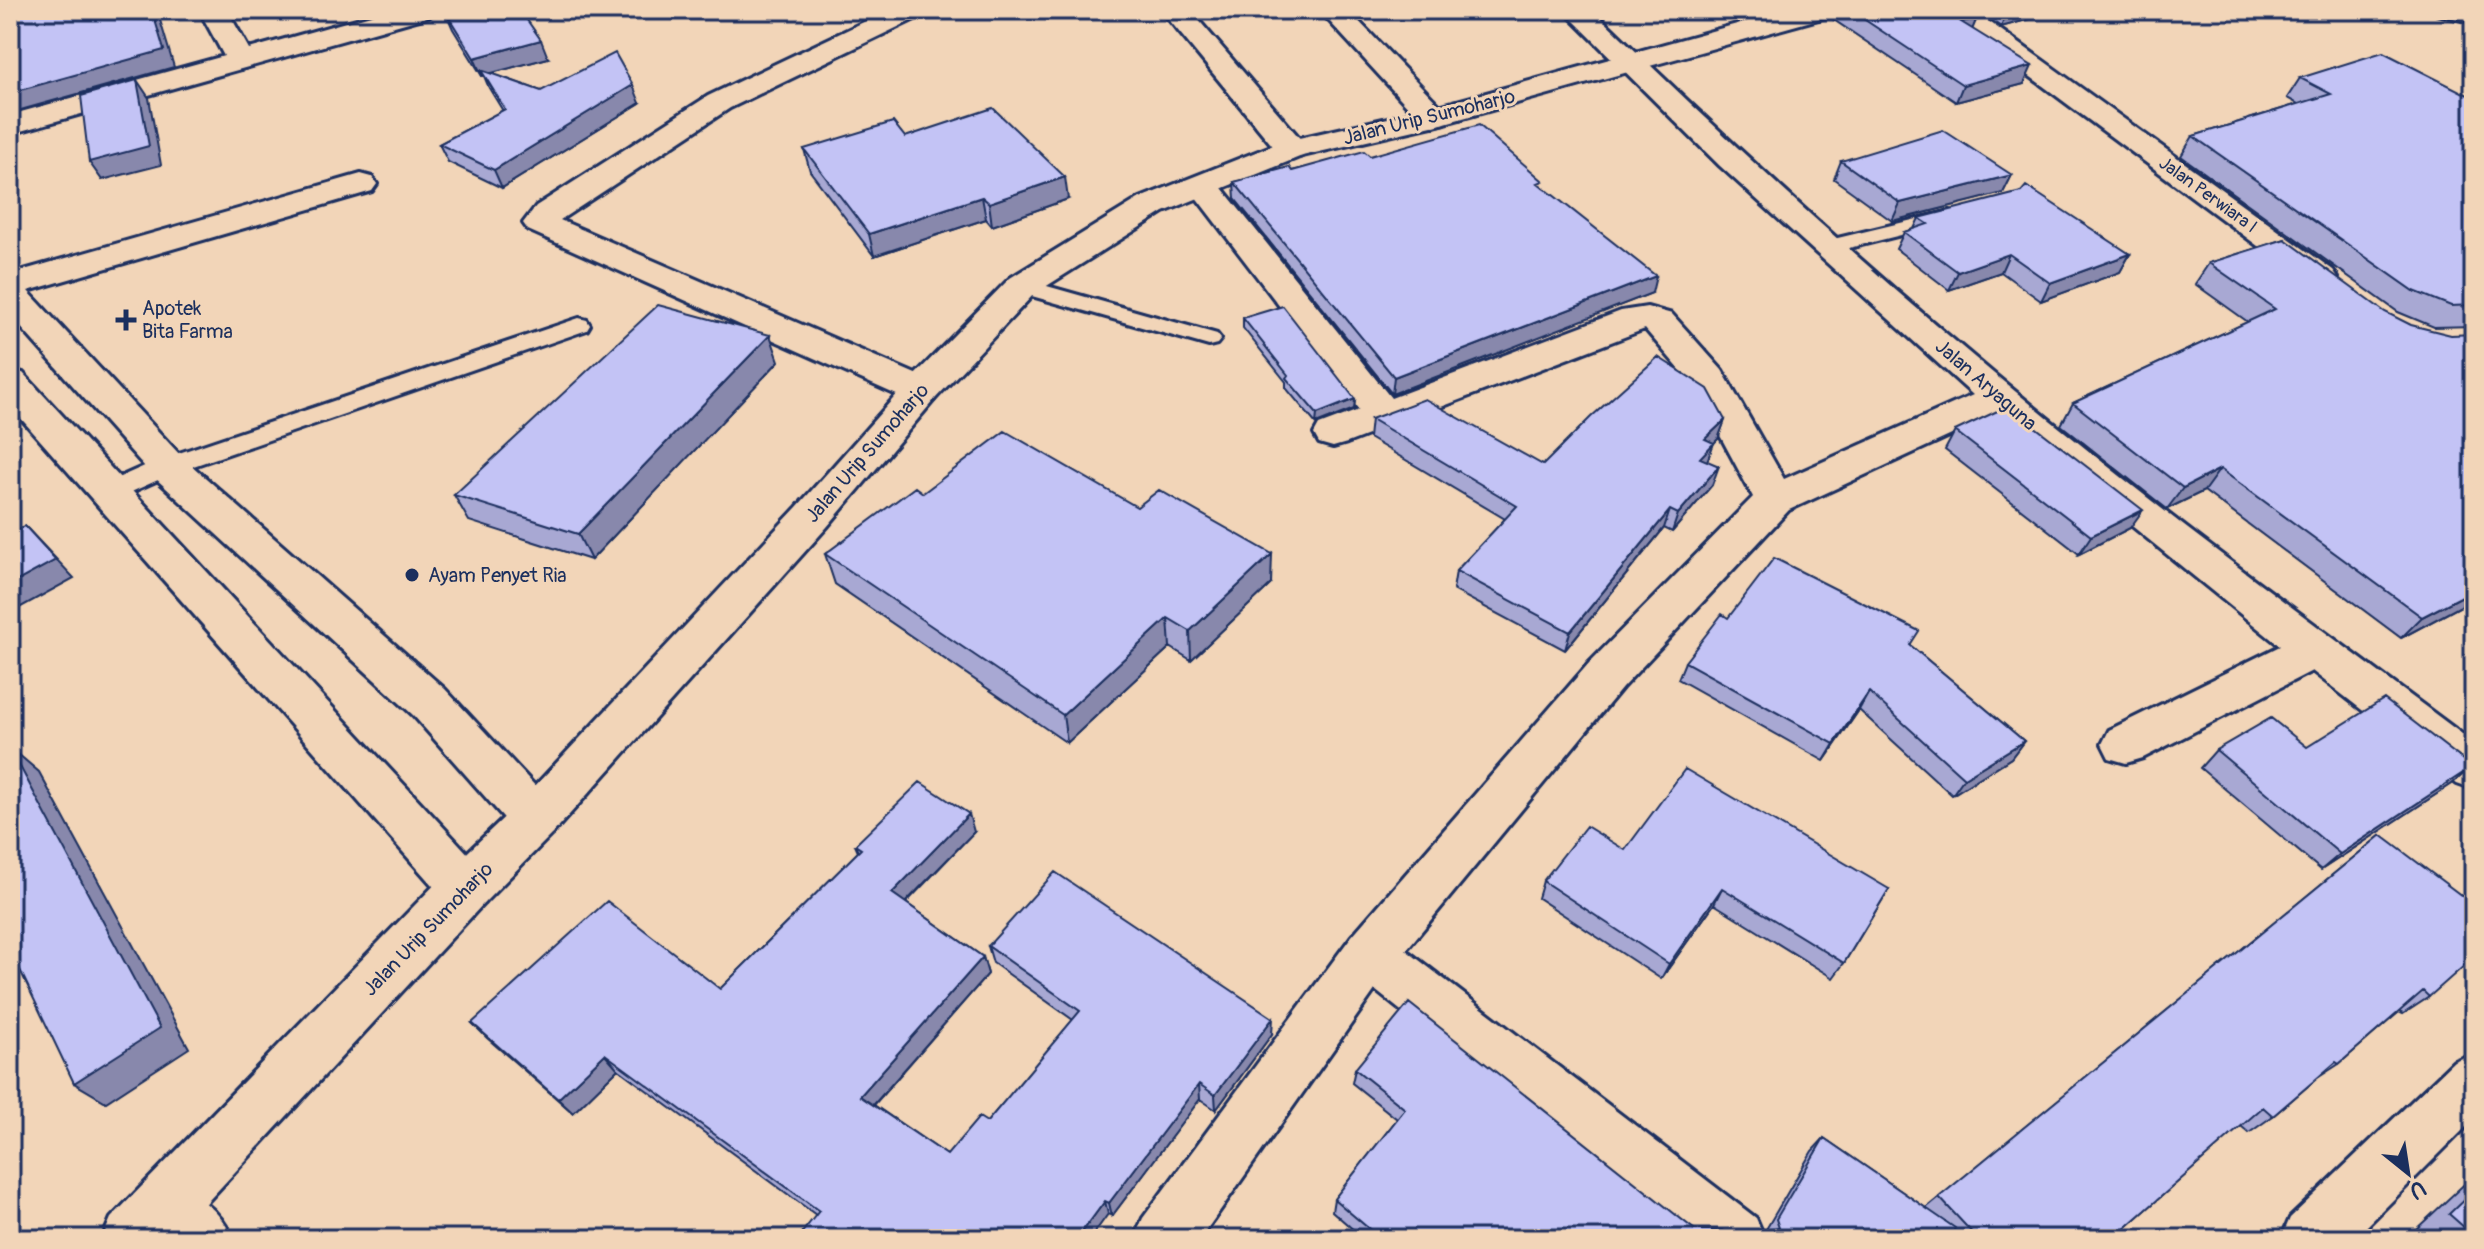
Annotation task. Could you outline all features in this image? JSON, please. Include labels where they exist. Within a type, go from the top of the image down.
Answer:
[{"type":"street","points":[[213,10],[241,60]]},
{"type":"street","points":[[10,125],[420,10]]},
{"type":"street","points":[[911,10],[719,102],[548,213],[540,223],[921,391]]},
{"type":"street","points":[[1175,10],[1292,149]]},
{"type":"street","points":[[1333,10],[1434,117]]},
{"type":"street","name":"Jalan Aryaguna","points":[[1577,10],[1829,247],[2000,398],[2117,494],[2474,770]]},
{"type":"street","name":"Jalan Urip Sumoharjo","points":[[166,1229],[466,887],[535,819],[812,517],[921,391],[1022,286],[1152,205],[1292,149],[1434,117],[1819,10]]},
{"type":"street","name":"Jalan Perwiara I","points":[[1955,10],[2346,295]]},
{"type":"street","points":[[10,285],[361,184]]},
{"type":"street","points":[[1203,185],[1383,414]]},
{"type":"street","points":[[10,293],[167,466],[429,702],[535,819]]},
{"type":"street","points":[[1333,434],[1634,319],[1647,318],[1659,322],[1709,379],[1775,500]]},
{"type":"street","points":[[10,382],[466,887]]},
{"type":"street","points":[[1164,1239],[1370,954],[1606,675],[1775,500],[2000,398]]},
{"type":"street","points":[[2126,744],[2316,648]]},
{"type":"street","points":[[1370,954],[1735,1239]]},
{"type":"street","points":[[2311,1239],[2474,1080]]},
{"type":"lane","points":[[2443,10],[2474,18]]},
{"type":"lane","points":[[1829,247],[1975,210]]},
{"type":"lane","points":[[1022,286],[1209,339]]},
{"type":"lane","points":[[111,491],[167,466],[579,325]]},
{"type":"building","points":[[10,10],[152,10],[164,50],[10,93]]},
{"type":"building","points":[[520,10],[541,40],[474,58],[445,11]]},
{"type":"building","points":[[1850,10],[1965,10],[1977,18],[1961,22],[2032,66],[1963,85]]},
{"type":"building","points":[[2383,52],[2474,98],[2474,305],[2451,306],[2414,291],[2193,136],[2331,94],[2300,78]]},
{"type":"building","points":[[615,53],[633,85],[494,170],[439,144],[505,109],[481,70],[541,91]]},
{"type":"building","points":[[137,80],[149,146],[89,162],[81,96]]},
{"type":"building","points":[[993,108],[1065,177],[989,203],[982,197],[869,234],[804,149],[893,122],[905,137]]},
{"type":"building","points":[[1479,125],[1543,181],[1538,183],[1656,276],[1394,377],[1234,182],[1289,167],[1292,171],[1364,151],[1370,156]]},
{"type":"building","points":[[1943,130],[2012,175],[1900,203],[1841,161]]},
{"type":"building","points":[[2026,186],[2130,254],[2050,283],[2009,254],[1958,272],[1904,232],[1928,224],[1919,218],[2021,192]]},
{"type":"building","points":[[2285,239],[2385,312],[2411,325],[2451,335],[2474,334],[2474,590],[2422,617],[2220,469],[2183,488],[2073,403],[2275,309],[2209,263]]},
{"type":"building","points":[[658,305],[770,335],[578,534],[454,495]]},
{"type":"building","points":[[1283,306],[1355,399],[1317,414],[1286,378],[1288,375],[1243,318]]},
{"type":"building","points":[[1658,357],[1708,389],[1725,420],[1705,439],[1714,443],[1700,458],[1719,466],[1678,514],[1670,510],[1570,632],[1456,571],[1517,506],[1371,419],[1425,399],[1543,465]]},
{"type":"building","points":[[2008,406],[2143,510],[2091,536],[1955,431]]},
{"type":"building","points":[[1005,431],[1137,507],[1159,490],[1272,554],[1190,631],[1168,618],[1063,715],[825,554],[915,487],[923,493]]},
{"type":"building","points":[[25,526],[56,560],[10,585],[10,533]]},
{"type":"building","points":[[1774,558],[1919,631],[1910,645],[2024,741],[1964,778],[1869,692],[1834,744],[1685,662],[1722,614],[1728,618]]},
{"type":"building","points":[[2384,699],[2472,767],[2340,854],[2216,750],[2271,718],[2307,747]]},
{"type":"building","points":[[10,748],[160,1028],[74,1083],[10,949]]},
{"type":"building","points":[[1685,769],[1889,889],[1844,963],[1722,888],[1669,964],[1543,881],[1586,826],[1625,850]]},
{"type":"building","points":[[920,782],[969,814],[892,893],[983,957],[860,1096],[947,1155],[979,1117],[987,1122],[1080,1011],[988,946],[1055,872],[1273,1018],[1215,1095],[1199,1084],[1109,1203],[1105,1201],[1077,1239],[797,1239],[819,1211],[605,1054],[558,1099],[472,1023],[607,901],[720,989],[861,849],[855,845]]},
{"type":"building","points":[[2381,835],[2474,905],[2474,957],[2429,997],[2423,991],[2273,1116],[2263,1107],[2113,1239],[1978,1239],[1939,1197]]},
{"type":"building","points":[[1409,1003],[1695,1230],[1723,1230],[1735,1239],[1381,1239],[1334,1199],[1405,1109],[1355,1069]]},
{"type":"building","points":[[1824,1138],[1955,1228],[1950,1239],[1764,1239],[1769,1230],[1779,1228],[1776,1219]]},
{"type":"building","points":[[2474,1190],[2474,1236],[2449,1214]]},
{"type":"place","name":"Apotek Bita Farma","points":[[126,320]]},
{"type":"place","name":"Ayam Penyet Ria","points":[[412,575]]}]
